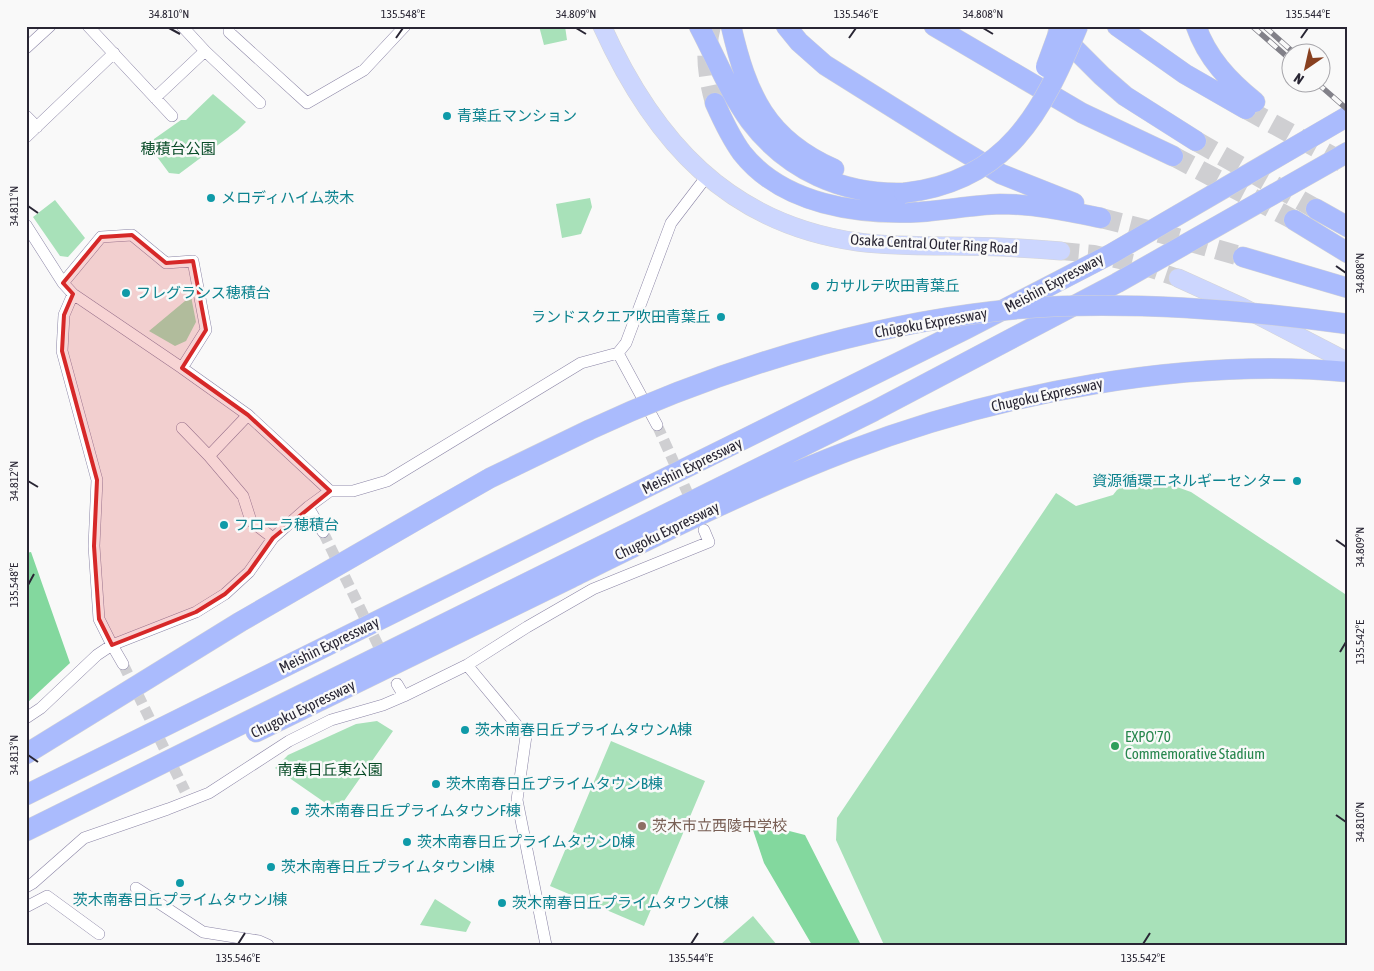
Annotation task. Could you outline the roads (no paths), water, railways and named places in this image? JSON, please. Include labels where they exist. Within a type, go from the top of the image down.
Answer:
[{"type":"highway","points":[[699,26],[740,105],[755,127],[772,146],[800,168],[831,183],[866,192],[884,194],[963,163],[984,151],[1000,137],[1018,117],[1042,76],[1051,57],[1061,26]]},
{"type":"highway","points":[[731,26],[740,63],[750,90],[767,118],[791,143],[818,162],[849,175],[882,180],[902,186],[931,188],[965,176],[983,167],[1013,143],[1046,98],[1078,26]]},
{"type":"highway","points":[[716,103],[723,122],[733,140],[743,154],[757,168],[773,181],[824,203],[873,211],[896,212],[920,212],[975,206],[1021,205],[1042,206],[1104,216],[1001,174],[824,65],[804,47],[786,26]]},
{"type":"highway","points":[[934,26],[1082,113],[1173,156]]},
{"type":"highway","points":[[1050,26],[1063,36],[1102,76],[1125,96],[1196,141]]},
{"type":"highway","points":[[1117,26],[1185,74],[1250,105],[1206,51],[1196,26]]},
{"type":"highway","points":[[1270,162],[1348,102]]},
{"type":"highway","name":"Meishin Expressway","points":[[26,795],[966,329],[1111,254],[1348,116]]},
{"type":"highway","name":"Meishin Expressway","points":[[26,831],[874,410],[1117,282],[1348,152]]},
{"type":"highway","points":[[1316,209],[1348,227]]},
{"type":"highway","points":[[1294,220],[1348,254]]},
{"type":"highway","points":[[1243,257],[1348,288]]},
{"type":"highway","name":"Chūgoku Expressway","points":[[26,754],[240,622],[490,478],[616,417],[704,383],[798,352],[871,333],[963,316],[1062,306],[1170,306],[1236,310],[1348,324]]},
{"type":"highway","name":"Chugoku Expressway","points":[[26,831],[245,738],[721,506],[848,451],[927,424],[990,406],[1058,391],[1195,372],[1258,369],[1348,372]]},
{"type":"main road","name":"Osaka Central Outer Ring Road","points":[[602,26],[629,80],[670,140],[707,176],[741,201],[776,220],[835,238],[888,244],[1016,247],[1061,251]]},
{"type":"main road","points":[[1178,278],[1348,362]]},
{"type":"street","points":[[26,48],[50,26]]},
{"type":"street","points":[[88,26],[172,116]]},
{"type":"street","points":[[182,26],[205,51],[260,103]]},
{"type":"street","points":[[229,26],[229,32],[307,103],[364,70],[405,26]]},
{"type":"street","points":[[156,98],[205,51]]},
{"type":"street","points":[[26,137],[114,53]]},
{"type":"street","points":[[26,116],[37,127]]},
{"type":"street","points":[[26,718],[41,708],[97,655],[112,645],[196,612],[225,594],[249,572],[273,538],[308,507],[330,491],[354,491],[387,481],[581,363],[618,353],[626,344],[671,223],[707,176]]},
{"type":"street","points":[[26,225],[63,283],[73,294],[248,415],[330,491]]},
{"type":"street","points":[[63,283],[101,237],[132,235],[166,263],[193,261],[206,330],[182,368]]},
{"type":"street","points":[[73,294],[64,315],[62,350],[97,480],[94,546],[100,619],[123,664]]},
{"type":"street","points":[[618,353],[657,425]]},
{"type":"street","points":[[209,456],[248,415]]},
{"type":"street","points":[[182,428],[243,496],[251,521],[273,538]]},
{"type":"street","points":[[308,507],[323,532]]},
{"type":"street","points":[[26,887],[84,838],[168,809],[187,795],[209,793],[289,741],[331,720],[383,705],[467,666],[527,626],[593,589],[708,542],[704,530]]},
{"type":"street","points":[[467,666],[526,736],[517,800],[546,945]]},
{"type":"street","points":[[397,684],[404,696]]},
{"type":"street","points":[[136,888],[203,932],[259,941],[268,945]]},
{"type":"street","points":[[26,907],[47,896],[100,934]]},
{"type":"tunnel","points":[[711,26],[707,55],[710,84],[715,103]]},
{"type":"tunnel","points":[[1246,109],[1348,165]]},
{"type":"tunnel","points":[[1196,141],[1316,209]]},
{"type":"tunnel","points":[[1173,156],[1294,220]]},
{"type":"tunnel","points":[[1101,218],[1243,257]]},
{"type":"tunnel","points":[[1061,251],[1094,254],[1137,264],[1178,278]]},
{"type":"tunnel","points":[[657,425],[693,505]]},
{"type":"tunnel","points":[[323,532],[397,684]]},
{"type":"tunnel","points":[[123,664],[185,791]]},
{"type":"railway","points":[[1252,26],[1282,52]]},
{"type":"railway","points":[[1264,26],[1282,42]]},
{"type":"railway","points":[[1327,92],[1348,110]]},
{"type":"place","name":"青葉丘マンション","points":[[447,116]]},
{"type":"place","name":"メロディハイム茨木","points":[[211,198]]},
{"type":"place","name":"カサルテ吹田青葉丘","points":[[815,286]]},
{"type":"place","name":"フレグランス穂積台","points":[[126,293]]},
{"type":"place","name":"ランドスクエア吹田青葉丘","points":[[721,317]]},
{"type":"place","name":"資源循環エネルギーセンター","points":[[1297,481]]},
{"type":"place","name":"フローラ穂積台","points":[[224,525]]},
{"type":"place","name":"茨木南春日丘プライムタウンA棟","points":[[465,730]]},
{"type":"place","name":"EXPO'70 Commemorative Stadium","points":[[1115,746]]},
{"type":"place","name":"茨木南春日丘プライムタウンB棟","points":[[436,784]]},
{"type":"place","name":"茨木南春日丘プライムタウンF棟","points":[[295,811]]},
{"type":"place","name":"茨木市立西陵中学校","points":[[642,826]]},
{"type":"place","name":"茨木南春日丘プライムタウンD棟","points":[[407,842]]},
{"type":"place","name":"茨木南春日丘プライムタウンI棟","points":[[271,867]]},
{"type":"place","name":"茨木南春日丘プライムタウンJ棟","points":[[180,883]]},
{"type":"place","name":"茨木南春日丘プライムタウンC棟","points":[[502,903]]},
{"type":"park label","name":"穂積台公園","points":[[178,149]]},
{"type":"park label","name":"南春日丘東公園","points":[[330,770]]}]
